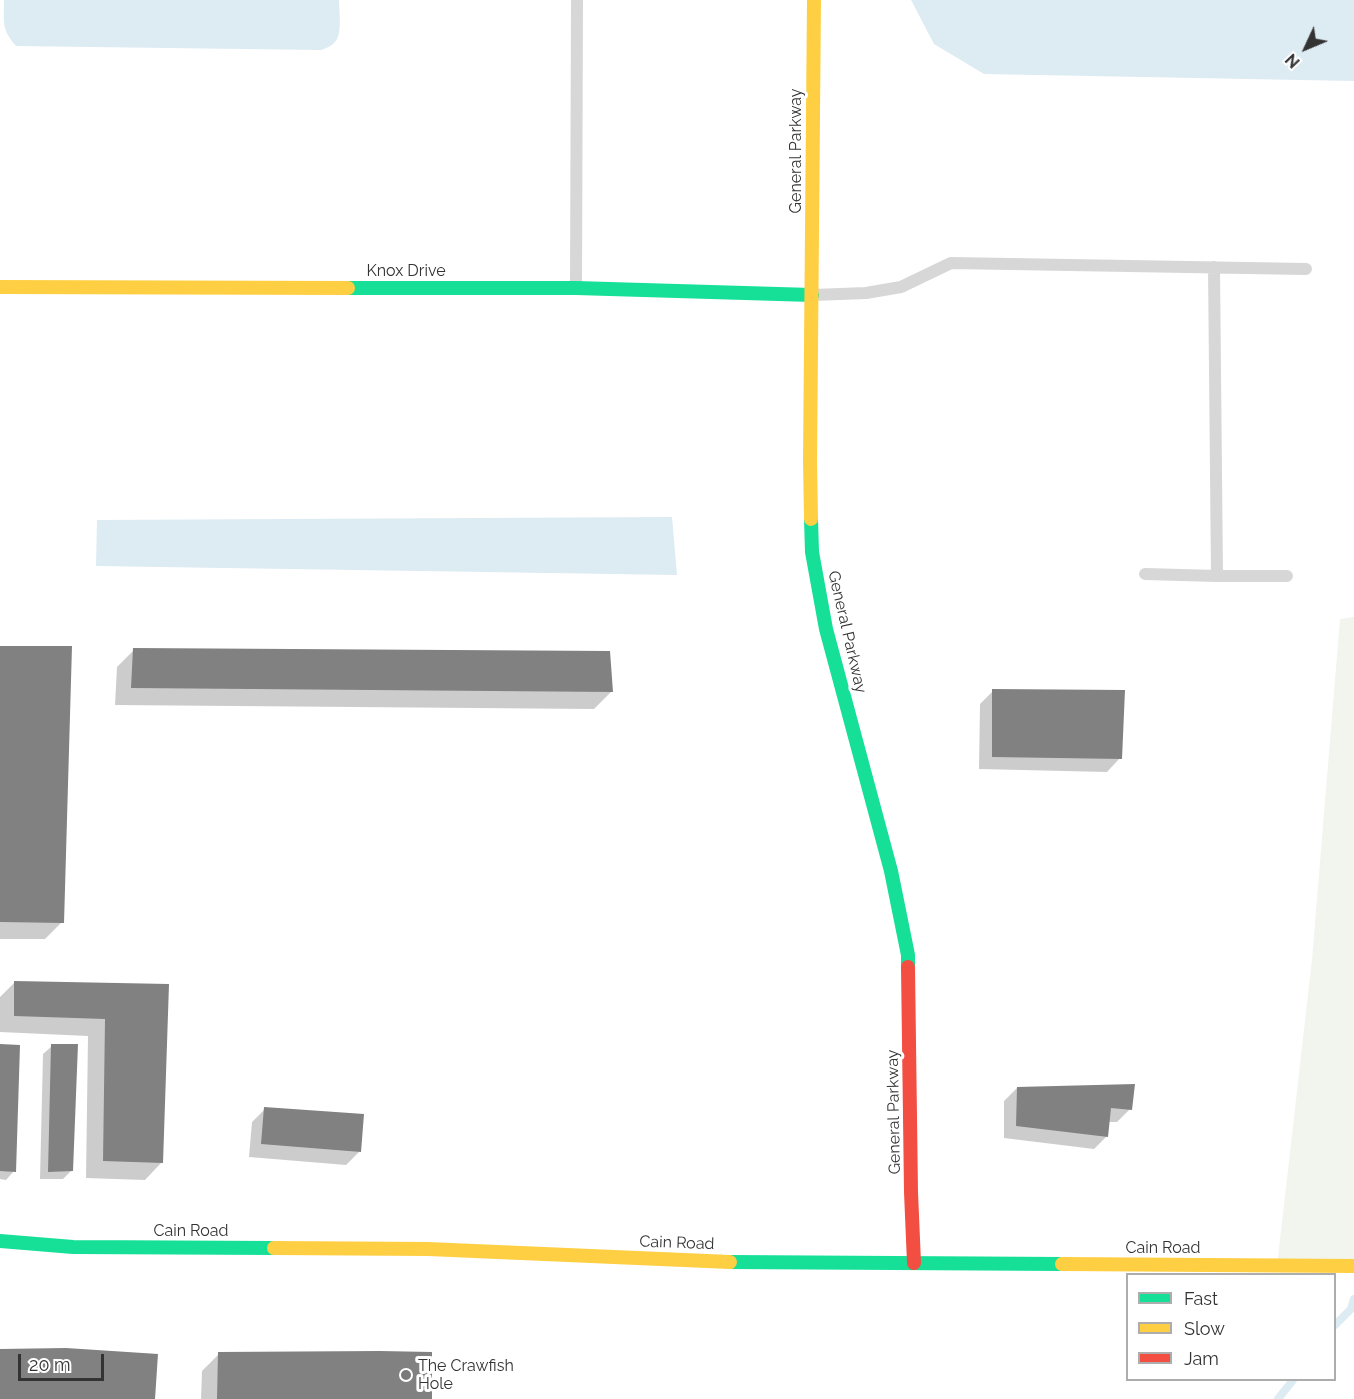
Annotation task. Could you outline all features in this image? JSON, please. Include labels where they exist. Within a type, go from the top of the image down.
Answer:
[{"type":"street","name":"General Parkway","points":[[814,0],[810,462],[812,552],[826,630],[891,872],[908,955],[914,1263]]},
{"type":"street","name":"Knox Drive","points":[[0,286],[576,288],[812,295]]},
{"type":"street","name":"Cain Road","points":[[0,1241],[73,1247],[428,1249],[717,1262],[1354,1266]]},
{"type":"lane","points":[[576,288],[577,0]]},
{"type":"lane","points":[[812,295],[866,293],[901,287],[951,263],[1306,269]]},
{"type":"lane","points":[[1214,267],[1217,576]]},
{"type":"lane","points":[[1145,574],[1287,576]]},
{"type":"shaded area","points":[[4,0],[339,0],[340,20],[337,39],[321,50],[16,46],[6,30]]},
{"type":"shaded area","points":[[911,0],[1354,0],[1354,81],[984,74],[934,44]]},
{"type":"shaded area","points":[[672,517],[677,575],[96,566],[97,520]]},
{"type":"shaded area","points":[[1354,617],[1354,1266],[1277,1266],[1312,960],[1340,619]]},
{"type":"building","points":[[0,646],[72,646],[64,923],[0,922]]},
{"type":"building","points":[[133,648],[610,651],[613,692],[131,688]]},
{"type":"building","points":[[992,689],[1125,690],[1122,759],[992,757]]},
{"type":"building","points":[[14,981],[169,984],[163,1163],[103,1161],[105,1019],[14,1016]]},
{"type":"building","points":[[0,1044],[20,1045],[16,1172],[0,1171]]},
{"type":"building","points":[[51,1044],[78,1044],[73,1171],[48,1172]]},
{"type":"building","points":[[1135,1084],[1132,1110],[1111,1108],[1108,1137],[1016,1126],[1017,1087]]},
{"type":"building","points":[[264,1107],[364,1114],[361,1152],[261,1144]]},
{"type":"building","points":[[66,1348],[158,1354],[155,1399],[0,1399],[0,1349]]},
{"type":"building","points":[[218,1352],[432,1352],[432,1399],[217,1399]]},
{"type":"waterway","points":[[1336,1324],[1351,1309],[1354,1299]]},
{"type":"waterway","points":[[1278,1399],[1292,1381]]},
{"type":"traffic: fast","points":[[348,288],[576,288],[812,295]]},
{"type":"traffic: fast","points":[[811,519],[812,552],[826,629],[891,871],[908,955],[908,967]]},
{"type":"traffic: fast","points":[[0,1241],[73,1247],[274,1248]]},
{"type":"traffic: fast","points":[[730,1262],[1062,1264]]},
{"type":"traffic: slow","points":[[811,519],[814,0]]},
{"type":"traffic: slow","points":[[0,287],[348,288]]},
{"type":"traffic: slow","points":[[274,1248],[428,1249],[730,1262]]},
{"type":"traffic: slow","points":[[1062,1264],[1354,1266]]},
{"type":"traffic: jam","points":[[908,967],[914,1263]]},
{"type":"place","name":"The Crawfish Hole","points":[[406,1375]]}]
